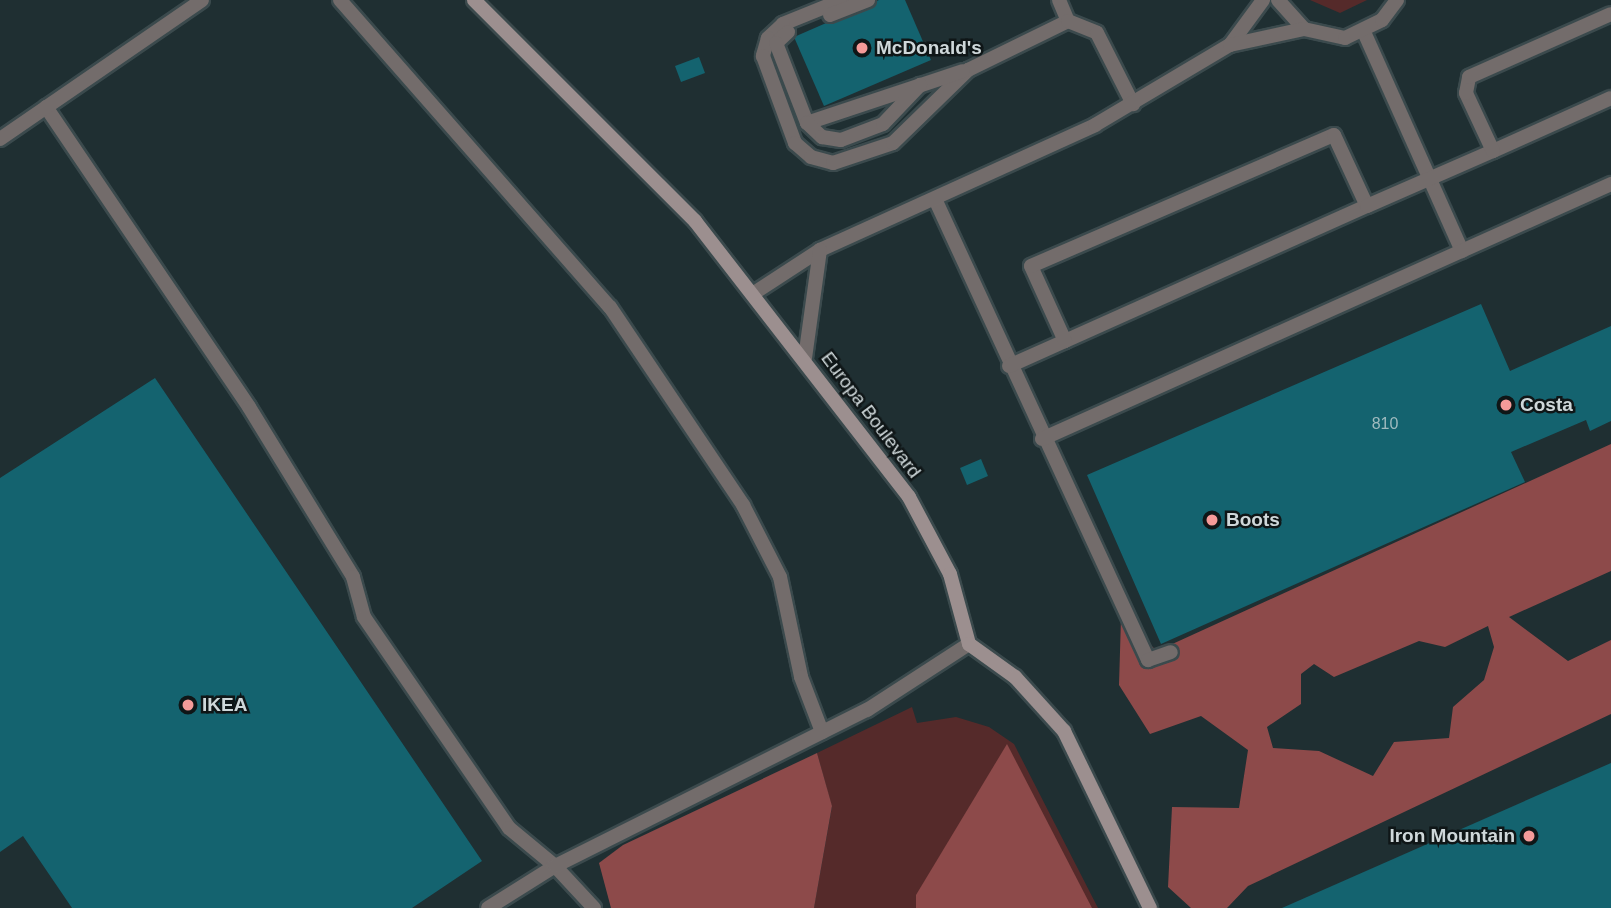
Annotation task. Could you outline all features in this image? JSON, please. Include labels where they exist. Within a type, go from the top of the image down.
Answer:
[{"type":"street","points":[[0,139],[202,0]]},
{"type":"street","points":[[340,0],[610,307],[743,505],[780,577],[801,677],[822,732]]},
{"type":"street","name":"Europa Boulevard","points":[[474,0],[613,135],[754,293],[804,358],[909,497],[950,574],[969,644]]},
{"type":"street","points":[[842,0],[783,24],[768,38],[763,56],[795,143],[811,158],[833,163],[893,142],[968,70]]},
{"type":"street","points":[[868,0],[776,43],[807,123],[822,137],[841,140],[883,124],[920,85]]},
{"type":"street","points":[[1059,0],[1068,21],[1097,33],[1133,104]]},
{"type":"street","points":[[1230,45],[1263,0]]},
{"type":"street","points":[[1278,0],[1304,29]]},
{"type":"street","points":[[754,293],[820,250],[935,199],[1133,104],[1230,45],[1304,29],[1334,37],[1364,32],[1396,0]]},
{"type":"street","points":[[1493,151],[1466,93],[1469,77],[1611,14]]},
{"type":"street","points":[[807,123],[968,70],[1068,21]]},
{"type":"street","points":[[1364,32],[1462,251]]},
{"type":"street","points":[[1009,366],[1611,98]]},
{"type":"street","points":[[46,107],[249,407],[353,577],[364,617],[509,828],[555,866],[594,908]]},
{"type":"street","points":[[1065,341],[1031,266],[1334,135],[1367,206]]},
{"type":"street","points":[[1042,439],[1611,184]]},
{"type":"street","points":[[935,199],[1042,439],[1148,660],[1171,652]]},
{"type":"street","points":[[804,358],[820,250]]},
{"type":"street","points":[[488,908],[555,866],[822,732],[969,644],[1015,677],[1064,730],[1150,908]]},
{"type":"shaded area","points":[[1310,0],[1367,0],[1340,13]]},
{"type":"shaded area","points":[[1611,444],[1611,571],[1509,617],[1568,661],[1611,640],[1611,714],[1248,886],[1227,908],[1191,908],[1168,887],[1172,807],[1239,808],[1248,750],[1201,716],[1150,734],[1119,685],[1121,618],[1157,651]],"holes":[[[1488,626],[1494,647],[1484,680],[1453,707],[1449,738],[1394,742],[1373,776],[1319,751],[1273,748],[1267,727],[1301,704],[1301,674],[1314,664],[1334,677],[1419,641],[1445,647]]]},
{"type":"shaded area","points":[[912,707],[917,723],[956,717],[989,727],[1014,744],[1098,908],[814,908],[832,807],[817,753]]},
{"type":"shaded area","points":[[1007,744],[1092,908],[916,908],[916,895]]},
{"type":"shaded area","points":[[817,753],[832,806],[814,908],[611,908],[599,863],[623,845]]},
{"type":"building","name":"McDonald's","points":[[879,0],[905,0],[931,60],[824,106],[794,37]]},
{"type":"building","points":[[699,57],[705,73],[681,82],[675,66]]},
{"type":"building","points":[[1481,304],[1510,371],[1611,326],[1611,421],[1590,431],[1586,420],[1511,452],[1525,482],[1161,644],[1087,475]]},
{"type":"building","name":"IKEA","points":[[155,378],[482,861],[412,908],[72,908],[23,836],[0,852],[0,478]]},
{"type":"building","points":[[981,459],[988,476],[967,485],[960,468]]},
{"type":"building","name":"Iron Mountain","points":[[1611,763],[1611,908],[1282,908]]},
{"type":"place","name":"McDonald's","points":[[862,48]]},
{"type":"place","name":"Costa","points":[[1506,405]]},
{"type":"place","name":"Boots","points":[[1212,520]]},
{"type":"place","name":"IKEA","points":[[188,705]]},
{"type":"place","name":"Iron Mountain","points":[[1529,836]]}]
